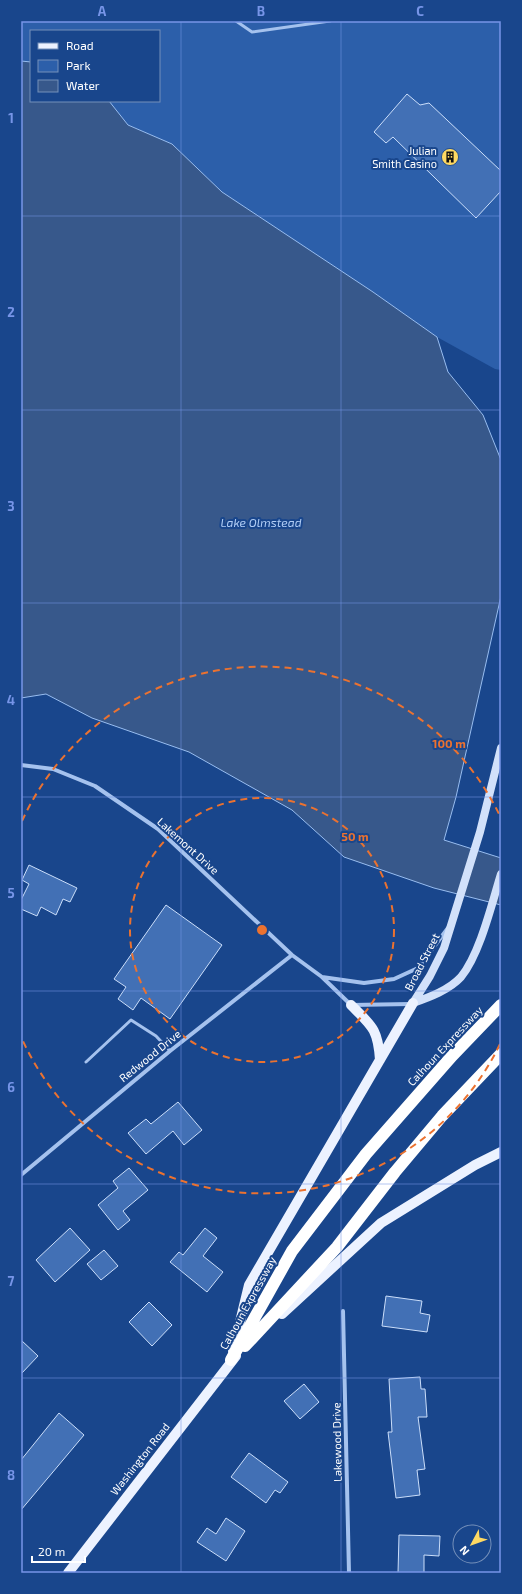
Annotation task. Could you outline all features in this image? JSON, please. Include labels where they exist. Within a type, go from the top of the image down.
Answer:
[{"type":"highway","name":"Calhoun Expressway","points":[[232,1360],[292,1251],[366,1154],[452,1056],[501,1005]]},
{"type":"highway","name":"Calhoun Expressway","points":[[232,1360],[337,1247],[395,1172],[442,1116],[501,1054]]},
{"type":"main road","name":"Broad Street","points":[[413,1004],[430,976],[444,948],[480,832],[501,748]]},
{"type":"main road","name":"Broad Street","points":[[413,1004],[448,988],[461,976],[483,932],[501,874]]},
{"type":"main road","points":[[232,1360],[248,1285],[413,1004]]},
{"type":"main road","points":[[351,1005],[371,1025],[376,1033],[379,1043],[380,1061]]},
{"type":"main road","name":"Washington Road","points":[[68,1573],[232,1360],[381,1223],[475,1165],[501,1152]]},
{"type":"street","name":"Lakemont Drive","points":[[21,765],[53,769],[95,786],[158,829],[292,955],[322,977],[351,1005]]},
{"type":"street","name":"Lakemont Drive","points":[[322,977],[364,983],[394,979],[418,968],[453,921]]},
{"type":"street","name":"Redwood Drive","points":[[21,1175],[170,1051],[292,955]]},
{"type":"street","points":[[351,1005],[413,1004]]},
{"type":"street","name":"Lakewood Drive","points":[[343,1311],[349,1573]]},
{"type":"lane","points":[[236,21],[252,32],[330,21]]},
{"type":"lane","points":[[86,1062],[131,1020],[156,1036],[170,1051]]},
{"type":"green space","points":[[21,21],[501,21],[501,370],[495,369],[437,337],[373,292],[222,192],[172,144],[128,125],[110,102],[160,102],[160,30],[30,30],[30,62],[21,61]]},
{"type":"water","name":"Lake Olmstead","points":[[21,61],[30,62],[30,102],[110,102],[128,125],[172,144],[222,192],[373,292],[437,337],[448,372],[483,415],[501,460],[501,596],[456,797],[444,840],[501,858],[501,905],[434,888],[344,857],[292,810],[189,752],[92,718],[46,694],[21,698]]},
{"type":"building","name":"Julian Smith Casino","points":[[407,94],[420,105],[429,103],[501,171],[501,191],[476,218],[393,137],[386,143],[374,132]]},
{"type":"building","points":[[29,865],[77,888],[70,902],[63,899],[56,915],[41,907],[37,916],[21,909],[21,900],[29,884],[22,880]]},
{"type":"building","points":[[166,905],[222,945],[170,1019],[141,998],[133,1010],[118,999],[126,987],[114,979]]},
{"type":"building","points":[[178,1102],[202,1130],[184,1145],[173,1131],[146,1154],[128,1133],[146,1119],[151,1124]]},
{"type":"building","points":[[129,1168],[148,1190],[123,1211],[130,1220],[118,1230],[98,1205],[118,1188],[113,1181]]},
{"type":"building","points":[[70,1228],[90,1250],[55,1282],[36,1260]]},
{"type":"building","points":[[205,1228],[217,1238],[203,1256],[223,1272],[207,1292],[170,1262],[179,1252],[183,1255]]},
{"type":"building","points":[[104,1250],[118,1266],[101,1280],[87,1264]]},
{"type":"building","points":[[386,1296],[422,1301],[420,1313],[430,1315],[427,1332],[382,1326]]},
{"type":"building","points":[[149,1302],[172,1325],[152,1346],[129,1322]]},
{"type":"building","points":[[21,1340],[38,1356],[21,1374]]},
{"type":"building","points":[[420,1377],[421,1389],[425,1389],[427,1417],[418,1417],[425,1469],[417,1470],[420,1495],[396,1498],[388,1432],[392,1432],[389,1379]]},
{"type":"building","points":[[304,1384],[319,1402],[300,1419],[284,1401]]},
{"type":"building","points":[[59,1413],[84,1435],[21,1510],[21,1460]]},
{"type":"building","points":[[249,1453],[288,1482],[280,1493],[275,1490],[266,1503],[231,1477]]},
{"type":"building","points":[[226,1518],[245,1531],[226,1561],[197,1542],[207,1528],[216,1534]]},
{"type":"building","points":[[399,1535],[440,1536],[439,1556],[424,1555],[424,1573],[398,1573]]},
{"type":"place","name":"Julian Smith Casino","points":[[450,157]]}]
